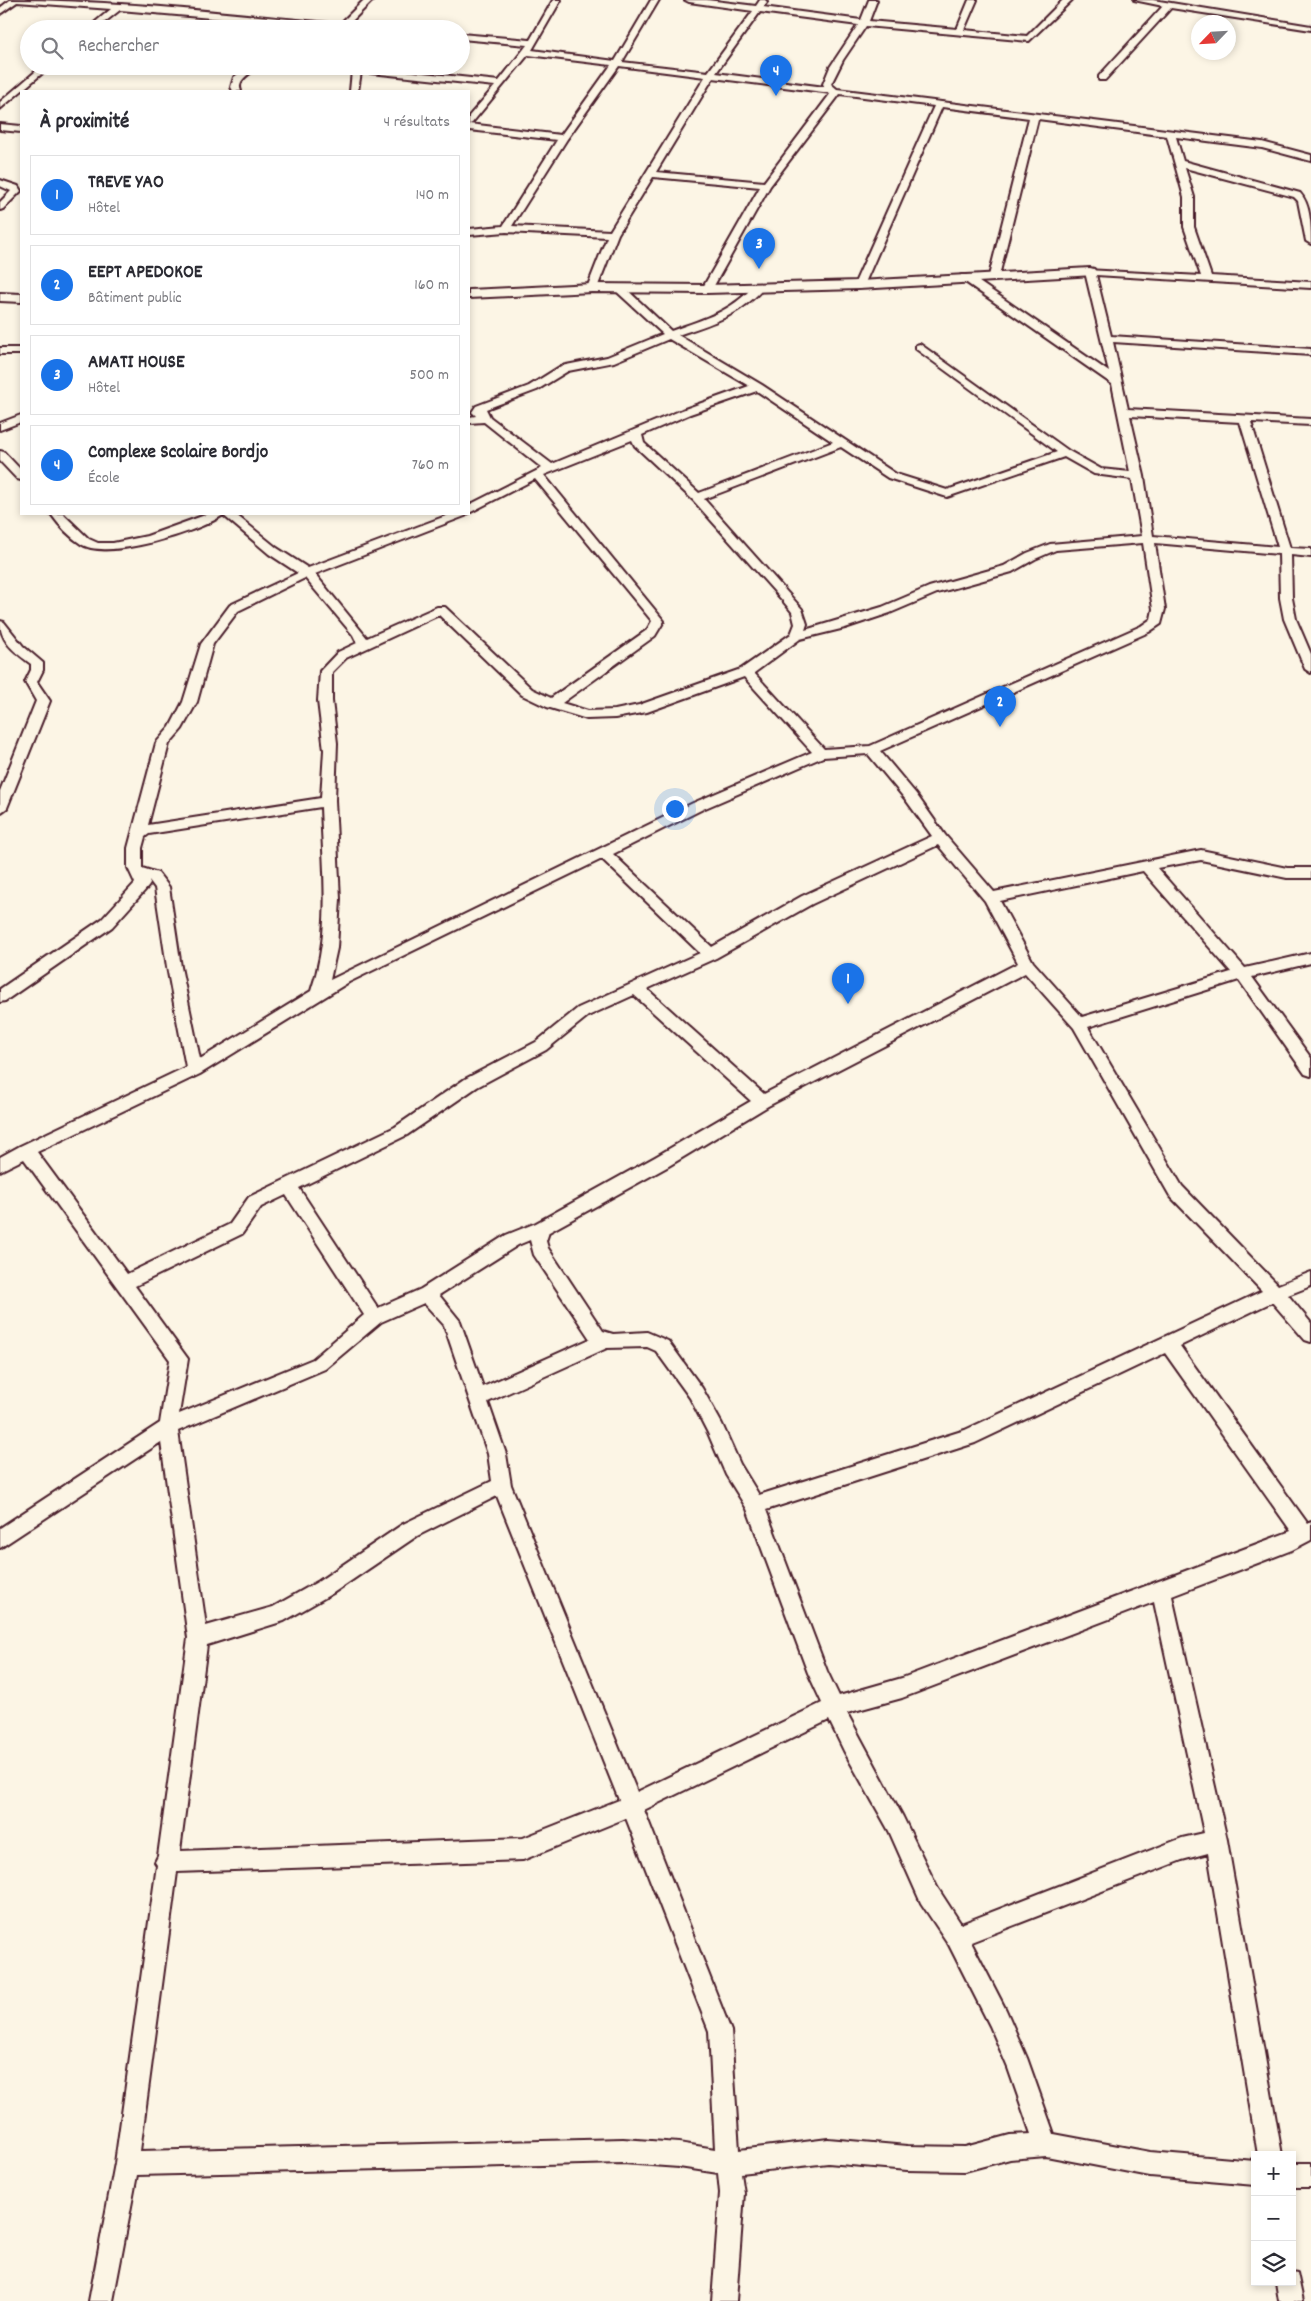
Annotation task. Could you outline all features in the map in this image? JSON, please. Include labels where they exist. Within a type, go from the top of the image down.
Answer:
[{"type":"street","points":[[0,12],[16,0],[196,13],[263,20]]},
{"type":"street","points":[[348,20],[369,0]]},
{"type":"street","points":[[470,119],[501,84],[533,43],[557,0]]},
{"type":"street","points":[[506,229],[563,138],[618,62],[655,0]]},
{"type":"street","points":[[689,0],[864,23],[1029,39],[1068,0]]},
{"type":"street","points":[[592,288],[613,234],[710,76],[764,0]]},
{"type":"street","points":[[836,93],[827,84],[830,74],[844,50],[864,23],[873,0]]},
{"type":"street","points":[[960,31],[973,0]]},
{"type":"street","points":[[1138,0],[1311,28]]},
{"type":"street","points":[[196,13],[204,6]]},
{"type":"street","points":[[1102,78],[1168,6]]},
{"type":"street","points":[[102,20],[117,8]]},
{"type":"street","points":[[470,37],[533,43]]},
{"type":"street","points":[[526,52],[618,62],[938,106],[1262,145],[1311,158]]},
{"type":"street","points":[[0,106],[36,75]]},
{"type":"street","points":[[236,90],[235,87],[237,79],[243,75]]},
{"type":"street","points":[[354,90],[356,75]]},
{"type":"street","points":[[415,75],[501,84]]},
{"type":"street","points":[[707,289],[766,185],[836,93]]},
{"type":"street","points":[[859,285],[938,106]]},
{"type":"street","points":[[994,276],[1034,118]]},
{"type":"street","points":[[0,127],[20,129]]},
{"type":"street","points":[[470,127],[563,138]]},
{"type":"street","points":[[1171,134],[1189,197],[1189,227],[1207,279]]},
{"type":"street","points":[[1179,163],[1297,195],[1303,200],[1311,242]]},
{"type":"street","points":[[650,174],[766,185]]},
{"type":"street","points":[[0,183],[15,188],[16,191],[0,208]]},
{"type":"street","points":[[470,232],[506,229],[613,234]]},
{"type":"street","points":[[0,1165],[26,1150],[194,1070],[344,978],[698,806],[821,753],[872,750],[1136,633],[1157,621],[1159,609],[1150,539],[1138,476],[1108,339],[1090,272]]},
{"type":"street","points":[[470,294],[592,288],[707,289],[859,285],[1090,272],[1311,285]]},
{"type":"street","points":[[965,278],[1116,382]]},
{"type":"street","points":[[486,419],[480,408],[533,388],[565,368],[610,360],[724,315],[744,303],[759,287]]},
{"type":"street","points":[[619,288],[670,335],[758,387],[892,476],[947,494],[1066,453]]},
{"type":"street","points":[[0,297],[20,298]]},
{"type":"street","points":[[1108,339],[1311,352]]},
{"type":"street","points":[[920,347],[1066,453],[1098,472],[1138,476]]},
{"type":"street","points":[[0,351],[20,351]]},
{"type":"street","points":[[470,509],[537,474],[686,412],[758,387]]},
{"type":"street","points":[[470,407],[550,469]]},
{"type":"street","points":[[1123,412],[1311,422]]},
{"type":"street","points":[[0,427],[20,418]]},
{"type":"street","points":[[1244,418],[1285,550],[1286,598],[1290,619],[1311,669]]},
{"type":"street","points":[[470,420],[486,419]]},
{"type":"street","points":[[636,434],[639,444],[697,498],[798,612],[801,624],[796,636]]},
{"type":"street","points":[[697,498],[843,442]]},
{"type":"street","points":[[0,454],[20,476]]},
{"type":"street","points":[[537,474],[658,621],[656,628],[651,633],[552,704]]},
{"type":"street","points":[[58,515],[85,542],[101,547],[124,545],[158,536],[215,515]]},
{"type":"street","points":[[229,515],[273,550],[307,573],[359,634],[364,644]]},
{"type":"street","points":[[143,884],[135,868],[135,848],[163,742],[175,729],[190,702],[207,644],[234,608],[307,573],[459,515]]},
{"type":"street","points":[[317,995],[326,975],[330,959],[331,866],[328,801],[330,742],[325,702],[326,671],[342,656],[364,644],[441,610],[527,692],[552,704],[587,715],[615,714],[657,704],[746,672],[796,636],[842,625],[933,590],[1008,569],[1031,556],[1054,547],[1150,539],[1311,553]]},
{"type":"street","points":[[0,625],[19,649],[37,663],[37,670],[31,682],[43,701],[0,808]]},
{"type":"street","points":[[746,672],[821,753]]},
{"type":"street","points":[[872,750],[911,796],[940,838],[991,898],[1027,965],[1079,1024],[1176,1190],[1275,1293],[1311,1335]]},
{"type":"street","points":[[139,834],[145,830],[201,819],[237,816],[328,801]]},
{"type":"street","points":[[123,1284],[236,1229],[255,1202],[401,1131],[471,1083],[541,1046],[583,1012],[712,954],[807,900],[940,838]]},
{"type":"street","points":[[604,853],[712,954]]},
{"type":"street","points":[[991,898],[1201,855],[1287,873],[1311,873]]},
{"type":"street","points":[[1146,865],[1242,974],[1311,1070]]},
{"type":"street","points":[[143,884],[140,876],[146,874],[153,876],[162,887],[174,967],[194,1070]]},
{"type":"street","points":[[0,997],[107,923],[143,884]]},
{"type":"street","points":[[1079,1024],[1242,974],[1311,958]]},
{"type":"street","points":[[0,1539],[168,1427],[319,1364],[375,1317],[428,1294],[512,1240],[542,1228],[661,1162],[762,1102],[1027,965]]},
{"type":"street","points":[[636,988],[762,1102]]},
{"type":"street","points":[[26,1150],[180,1359],[168,1427],[198,1638],[166,1862],[127,2163],[101,2301]]},
{"type":"street","points":[[289,1186],[375,1317]]},
{"type":"street","points":[[542,1228],[538,1241],[540,1250],[592,1329],[604,1341]]},
{"type":"street","points":[[755,1505],[968,1437],[1275,1293],[1311,1279]]},
{"type":"street","points":[[428,1294],[451,1321],[497,1454],[502,1485],[632,1805],[720,2030],[728,2162],[732,2193],[724,2301]]},
{"type":"street","points":[[478,1398],[604,1341],[645,1338],[656,1340],[662,1346],[696,1393],[716,1430],[733,1469],[755,1505],[805,1634],[818,1673],[851,1744],[896,1824],[929,1895],[957,1936],[998,2018],[1019,2066],[1046,2144]]},
{"type":"street","points":[[166,1862],[523,1849],[632,1805],[835,1707],[902,1688],[1285,1544],[1308,1532],[1168,1343]]},
{"type":"street","points":[[198,1638],[277,1615],[326,1588],[410,1530],[502,1485]]},
{"type":"street","points":[[1162,1591],[1216,1840],[1269,2151]]},
{"type":"street","points":[[957,1936],[1182,1849],[1216,1840]]},
{"type":"street","points":[[127,2163],[623,2151],[728,2162],[828,2151],[907,2158],[965,2159],[1010,2147],[1046,2144],[1150,2164],[1251,2173]]},
{"type":"street","points":[[1296,2175],[1311,2174]]},
{"type":"street","points":[[1288,2286],[1290,2301]]},
{"type":"place","name":"Complexe Scolaire Bordjo","points":[[776,96]]},
{"type":"place","name":"AMATI HOUSE","points":[[759,269]]},
{"type":"place","name":"EEPT APEDOKOE","points":[[1000,727]]},
{"type":"place","name":"TREVE YAO","points":[[848,1004]]}]
